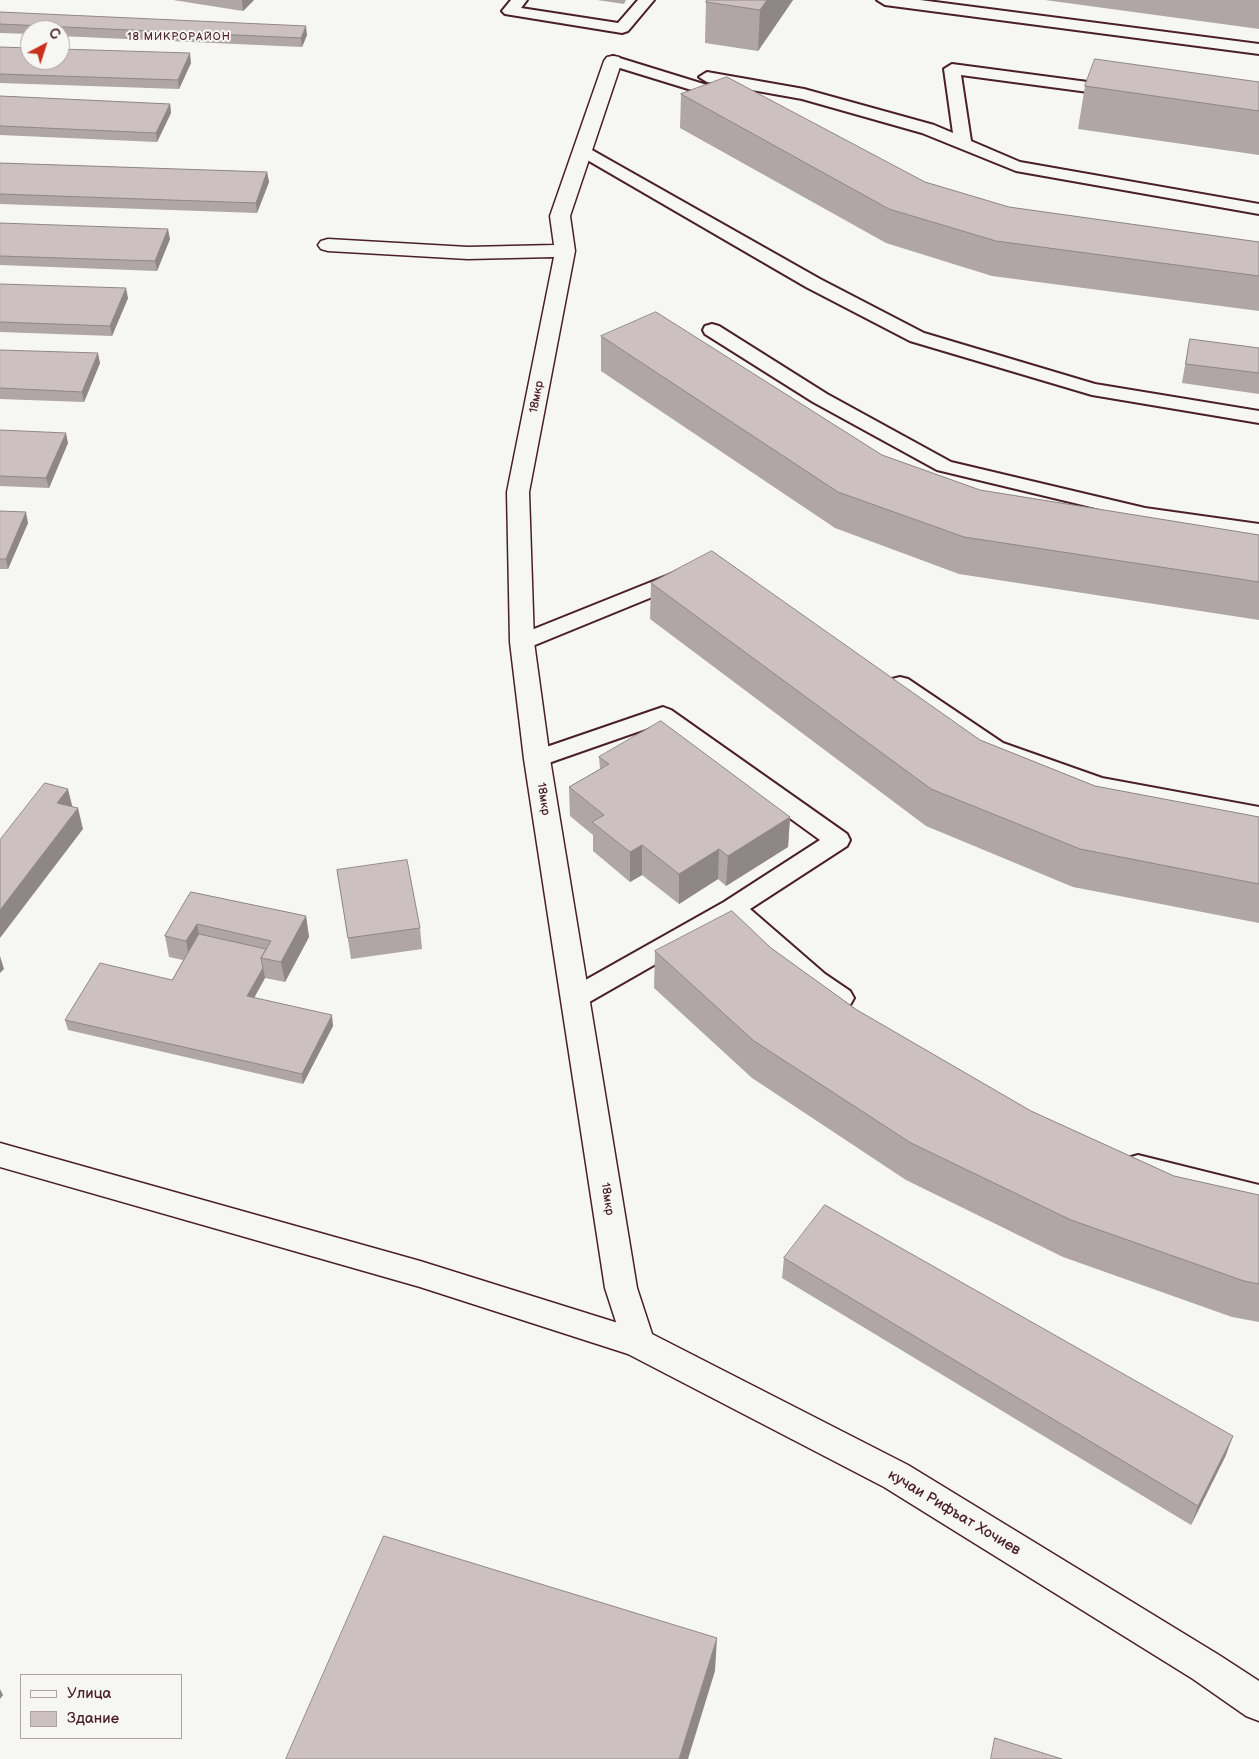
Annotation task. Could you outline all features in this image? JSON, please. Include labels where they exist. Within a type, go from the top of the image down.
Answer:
[{"type":"street","name":"18мкр","points":[[613,61],[560,216],[565,252],[518,492],[522,642],[537,759],[622,1288],[638,1343]]},
{"type":"street","points":[[328,245],[468,253],[565,252]]},
{"type":"street","name":"кучаи Рифъат Хочиев","points":[[0,1155],[420,1274],[638,1343],[896,1476],[1198,1662],[1259,1703]]},
{"type":"lane","points":[[519,0],[510,11],[622,28]]},
{"type":"lane","points":[[613,61],[622,28],[646,0]]},
{"type":"lane","points":[[885,0],[1259,50]]},
{"type":"lane","points":[[613,61],[742,101]]},
{"type":"lane","points":[[613,61],[804,94],[928,129],[1016,166],[1259,209]]},
{"type":"lane","points":[[963,144],[952,69],[1130,92]]},
{"type":"lane","points":[[583,150],[813,283],[917,337],[1092,389],[1259,417]]},
{"type":"lane","points":[[712,330],[820,398],[944,466],[1144,514],[1259,530]]},
{"type":"lane","points":[[522,642],[702,568]]},
{"type":"lane","points":[[882,672],[995,749],[1099,785],[1259,815]]},
{"type":"lane","points":[[537,759],[663,715],[838,840],[733,908],[574,998]]},
{"type":"lane","points":[[733,908],[816,981],[862,1013]]},
{"type":"lane","points":[[1117,1158],[1135,1166],[1259,1196]]},
{"type":"building","points":[[707,0],[767,0],[760,10],[706,2]]},
{"type":"building","points":[[0,12],[306,26],[301,38],[70,27],[70,20],[20,20],[20,25],[0,24]]},
{"type":"building","points":[[0,47],[20,48],[20,70],[70,70],[70,49],[190,53],[178,80],[0,74]]},
{"type":"building","points":[[1095,59],[1259,82],[1259,111],[1085,86]]},
{"type":"building","points":[[727,77],[925,182],[1009,207],[1259,242],[1259,276],[996,241],[889,209],[681,94]]},
{"type":"building","points":[[0,96],[170,104],[156,133],[0,126]]},
{"type":"building","points":[[0,163],[267,172],[256,203],[0,194]]},
{"type":"building","points":[[0,223],[168,229],[155,261],[0,256]]},
{"type":"building","points":[[0,284],[126,288],[110,326],[0,322]]},
{"type":"building","points":[[656,312],[882,455],[980,490],[1259,535],[1259,582],[964,537],[838,492],[601,336]]},
{"type":"building","points":[[1190,339],[1259,348],[1259,373],[1186,364]]},
{"type":"building","points":[[0,350],[98,353],[82,392],[0,388]]},
{"type":"building","points":[[0,430],[66,433],[46,478],[0,476]]},
{"type":"building","points":[[0,511],[26,512],[6,559],[0,559]]},
{"type":"building","points":[[712,551],[980,740],[1095,786],[1259,817],[1259,884],[1080,849],[931,789],[651,583]]},
{"type":"building","points":[[661,721],[790,817],[728,856],[719,849],[679,874],[642,845],[630,852],[592,822],[604,815],[569,787],[609,764],[599,757]]},
{"type":"building","points":[[45,783],[68,789],[57,803],[78,808],[0,910],[0,840]]},
{"type":"building","points":[[407,860],[420,928],[348,938],[337,870]]},
{"type":"building","points":[[191,892],[306,916],[281,962],[261,958],[271,941],[197,924],[186,941],[165,936]]},
{"type":"building","points":[[732,911],[771,948],[857,1010],[1031,1111],[1174,1176],[1259,1195],[1259,1284],[1244,1281],[1071,1220],[911,1143],[754,1041],[655,951]]},
{"type":"building","points":[[199,934],[266,949],[261,958],[263,968],[247,996],[332,1015],[302,1074],[65,1020],[100,963],[172,980]]},
{"type":"building","points":[[825,1205],[1233,1436],[1198,1506],[784,1258]]},
{"type":"building","points":[[384,1536],[717,1638],[679,1759],[286,1759]]},
{"type":"building","points":[[995,1738],[1062,1759],[991,1759]]},
{"type":"district","name":"18 МИКРОРАЙОН","points":[[179,37]]}]
